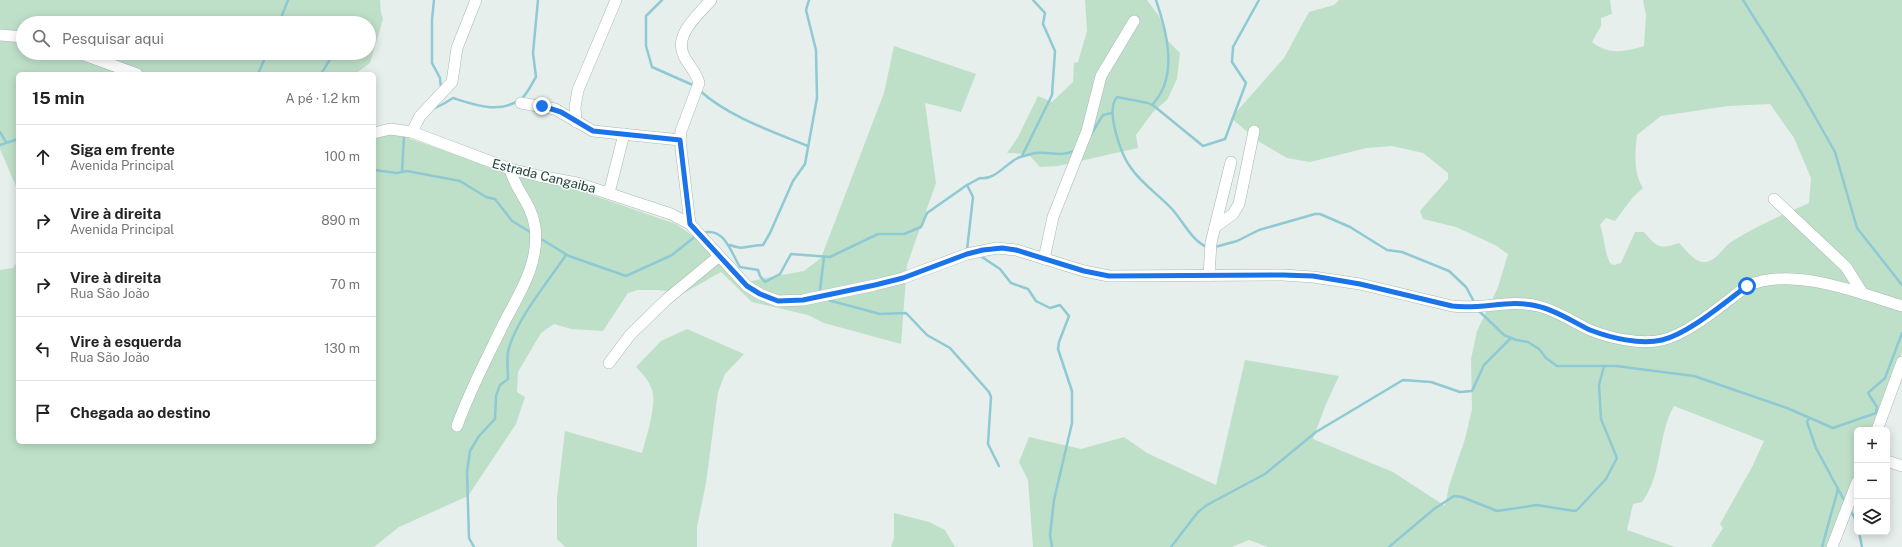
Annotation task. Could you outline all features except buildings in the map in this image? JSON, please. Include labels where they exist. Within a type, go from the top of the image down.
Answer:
[{"type":"street","points":[[412,132],[420,116],[452,82],[456,48],[476,0]]},
{"type":"street","points":[[576,122],[575,107],[578,90],[616,0]]},
{"type":"street","points":[[711,0],[689,26],[682,43],[683,54],[699,83],[681,131],[680,140],[690,224],[741,282],[752,290],[773,299],[790,301],[820,297],[903,278],[967,254],[983,250],[1009,249],[1084,271],[1114,277],[1313,276],[1360,284],[1460,307],[1519,304],[1534,305],[1601,333],[1644,341],[1662,340],[1678,334],[1747,286],[1764,280],[1799,280],[1863,294],[1902,306]]},
{"type":"street","points":[[1044,259],[1053,217],[1087,131],[1101,76],[1134,21]]},
{"type":"street","points":[[0,35],[16,36]]},
{"type":"street","points":[[98,60],[131,72]]},
{"type":"street","points":[[521,103],[555,109],[593,131],[680,140]]},
{"type":"street","name":"Estrada Cangaiba","points":[[376,133],[390,130],[412,132],[510,169],[577,183],[671,214],[690,224]]},
{"type":"street","points":[[1215,227],[1233,214],[1239,204],[1254,131]]},
{"type":"street","points":[[609,193],[624,134]]},
{"type":"street","points":[[1209,276],[1210,249],[1231,162]]},
{"type":"street","points":[[457,426],[470,392],[523,289],[532,262],[535,238],[533,216],[530,207],[514,184],[510,169]]},
{"type":"street","points":[[1774,198],[1846,267],[1863,294]]},
{"type":"street","points":[[609,363],[635,330],[667,298],[718,257]]},
{"type":"street","points":[[1878,427],[1902,362]]},
{"type":"street","points":[[1890,462],[1902,466]]},
{"type":"street","points":[[1832,547],[1854,490]]},
{"type":"green space","points":[[0,0],[380,0],[383,19],[376,43],[376,16],[16,16],[16,60],[371,60],[370,63],[358,72],[16,72],[16,186],[0,149]]},
{"type":"green space","points":[[1085,0],[1147,0],[1159,16],[1168,41],[1180,53],[1177,79],[1167,100],[1153,112],[1136,135],[1138,148],[1058,166],[1040,167],[1028,154],[1007,153],[1018,137],[1038,96],[1052,102],[1073,82],[1074,63],[1078,62],[1087,31]]},
{"type":"green space","points":[[1339,0],[1610,0],[1612,14],[1601,18],[1601,26],[1592,42],[1610,51],[1623,51],[1644,46],[1646,15],[1643,0],[1902,0],[1902,352],[1876,427],[1854,427],[1854,492],[1835,547],[1711,547],[1723,528],[1720,524],[1752,467],[1764,441],[1674,406],[1665,430],[1657,467],[1649,491],[1642,502],[1633,504],[1627,530],[1675,547],[1268,547],[1249,540],[1232,547],[1033,547],[1028,480],[1019,462],[1029,437],[1081,449],[1124,437],[1147,453],[1216,485],[1245,360],[1339,376],[1326,404],[1313,439],[1393,472],[1445,506],[1449,486],[1465,439],[1472,409],[1471,359],[1477,331],[1498,287],[1508,254],[1495,245],[1456,227],[1423,219],[1420,211],[1448,179],[1448,173],[1423,153],[1392,146],[1367,148],[1310,162],[1287,158],[1258,141],[1231,118],[1284,58],[1309,12],[1334,5]],"holes":[[[1770,104],[1794,138],[1811,178],[1809,203],[1740,236],[1731,242],[1716,257],[1709,261],[1701,262],[1690,255],[1679,243],[1663,247],[1652,241],[1644,232],[1635,232],[1621,263],[1614,265],[1610,263],[1600,225],[1606,218],[1615,221],[1633,197],[1643,188],[1636,169],[1635,155],[1637,135],[1661,116],[1728,106]]]},
{"type":"green space","points":[[894,46],[976,74],[961,112],[925,103],[936,183],[907,265],[901,344],[824,323],[808,315],[752,302],[721,272],[684,293],[657,290],[638,290],[628,293],[603,331],[571,329],[554,324],[541,333],[518,372],[517,392],[525,397],[516,424],[468,496],[399,527],[374,547],[0,547],[0,270],[13,268],[16,263],[16,444],[376,444],[376,137],[394,133],[508,173],[572,188],[676,224],[696,238],[748,282],[804,271],[821,258],[884,93]]},
{"type":"green space","points":[[687,329],[744,354],[725,374],[718,392],[706,483],[697,527],[697,547],[565,547],[557,539],[557,498],[565,431],[642,453],[652,413],[653,396],[649,384],[636,367],[661,341]]},
{"type":"green space","points":[[894,513],[929,522],[945,530],[955,547],[891,547],[894,538]]},
{"type":"waterway","points":[[282,16],[288,0]]},
{"type":"waterway","points":[[434,0],[432,20],[432,63],[440,78],[441,88]]},
{"type":"waterway","points":[[433,109],[453,98],[479,106],[497,107],[514,103],[524,96],[536,77],[533,53],[538,0]]},
{"type":"waterway","points":[[662,0],[646,16],[646,46],[652,67],[695,86]]},
{"type":"waterway","points":[[730,245],[739,248],[763,245],[770,233],[793,181],[805,164],[817,98],[816,50],[806,10],[809,0]]},
{"type":"waterway","points":[[1022,156],[1052,95],[1055,51],[1043,24],[1045,13],[1033,0]]},
{"type":"waterway","points":[[1152,105],[1160,94],[1166,81],[1168,68],[1167,40],[1156,0]]},
{"type":"waterway","points":[[1207,247],[1196,240],[1172,209],[1140,179],[1127,162],[1116,132],[1113,112],[1114,103],[1117,97],[1148,103],[1154,106],[1203,146],[1225,139],[1246,83],[1232,62],[1233,47],[1259,0]]},
{"type":"waterway","points":[[1743,0],[1801,92],[1835,152],[1857,228],[1902,285]]},
{"type":"waterway","points":[[259,72],[264,60]]},
{"type":"waterway","points":[[322,72],[330,60]]},
{"type":"waterway","points":[[699,90],[711,100],[737,116],[808,146]]},
{"type":"waterway","points":[[1090,136],[1103,115],[1112,113]]},
{"type":"waterway","points":[[0,132],[6,142]]},
{"type":"waterway","points":[[402,172],[404,135]]},
{"type":"waterway","points":[[0,145],[16,140]]},
{"type":"waterway","points":[[702,233],[716,233],[722,237],[730,248],[740,267],[758,270],[760,276],[765,282],[780,274],[791,254],[830,257],[878,234],[904,234],[921,227],[927,213],[967,185],[980,178],[991,177],[1015,159],[1035,153],[1066,154],[1075,150]]},
{"type":"waterway","points":[[376,170],[397,173],[407,171],[460,181],[486,197],[495,199],[512,221],[532,233]]},
{"type":"waterway","points":[[967,185],[973,197],[967,250]]},
{"type":"waterway","points":[[1215,247],[1237,241],[1259,230],[1315,214],[1320,214],[1350,227],[1387,250],[1402,252],[1449,271],[1466,287],[1473,300]]},
{"type":"waterway","points":[[538,237],[569,256],[626,276],[672,255],[697,235]]},
{"type":"waterway","points":[[474,547],[469,538],[467,472],[470,451],[479,436],[495,419],[496,396],[500,385],[508,379],[507,359],[513,337],[526,312],[566,255]]},
{"type":"waterway","points":[[820,290],[824,257]]},
{"type":"waterway","points":[[982,257],[1000,269],[1011,283],[1028,289],[1036,301],[1050,308],[1060,305],[1069,316],[1059,342],[1058,349],[1072,391],[1072,423],[1054,500],[1050,535],[1052,547]]},
{"type":"waterway","points":[[828,300],[880,314],[906,313],[927,335],[950,348],[989,392],[991,397],[988,444],[999,466]]},
{"type":"waterway","points":[[1479,311],[1504,335],[1516,340],[1528,342],[1539,349],[1546,358],[1557,366],[1616,366],[1694,376],[1787,408],[1833,428],[1876,413],[1877,407],[1868,393],[1885,378],[1902,333]]},
{"type":"waterway","points":[[1171,547],[1198,512],[1207,505],[1265,474],[1316,432],[1403,380],[1431,382],[1460,392],[1472,391],[1484,365],[1511,338]]},
{"type":"waterway","points":[[1389,547],[1434,509],[1454,496],[1462,497],[1497,511],[1537,505],[1574,511],[1577,510],[1606,479],[1617,458],[1601,419],[1599,385],[1604,366]]},
{"type":"waterway","points":[[1809,418],[1807,422],[1816,448],[1845,502]]},
{"type":"waterway","points":[[1822,547],[1838,489]]},
{"type":"waterway","points":[[1850,509],[1854,517]]},
{"type":"waterway","points":[[1860,535],[1862,547]]},
{"type":"route","points":[[542,106],[555,109],[587,129],[593,131],[680,140],[690,224],[741,282],[752,290],[778,301],[803,300],[875,285],[903,278],[967,254],[983,250],[1002,248],[1016,250],[1084,271],[1114,277],[1241,275],[1313,276],[1360,284],[1452,306],[1534,305],[1544,308],[1591,330],[1627,339],[1653,341],[1671,337],[1689,328],[1747,286]]}]
